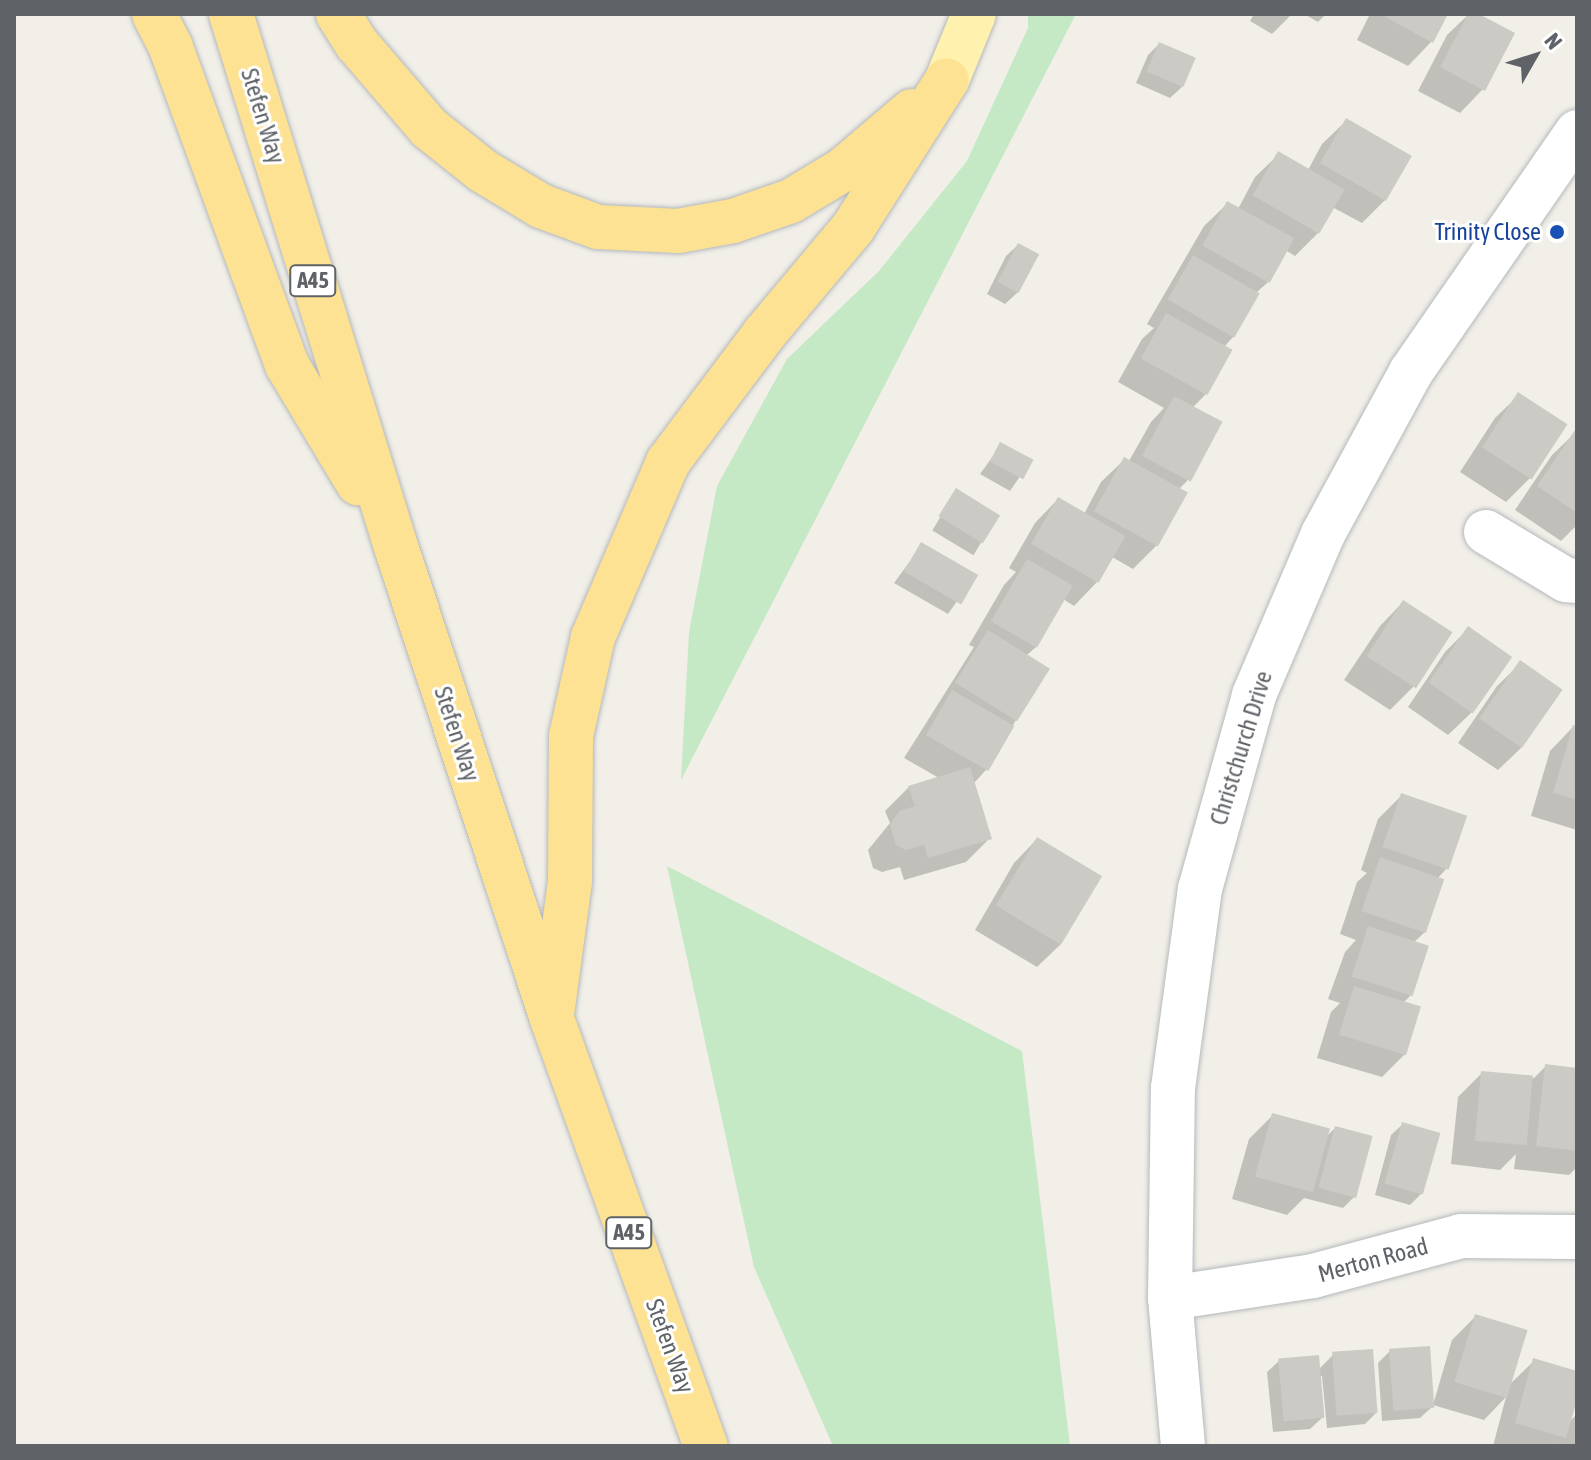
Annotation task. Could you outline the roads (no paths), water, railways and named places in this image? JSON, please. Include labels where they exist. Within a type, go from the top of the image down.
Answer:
[{"type":"highway","points":[[154,14],[171,48],[287,365],[396,547]]},
{"type":"highway","name":"Stefen Way","points":[[231,14],[396,547],[552,1019],[706,1446]]},
{"type":"highway","points":[[338,14],[357,44],[429,128],[483,171],[541,206],[598,227],[678,231],[733,221],[791,201],[844,169],[947,80]]},
{"type":"highway","points":[[552,1019],[570,882],[571,736],[593,637],[668,462],[764,334],[853,228],[947,80]]},
{"type":"main road","points":[[947,80],[974,14]]},
{"type":"street","name":"Christchurch Drive","points":[[1183,1446],[1170,1298],[1173,1088],[1200,889],[1254,695],[1323,534],[1411,372],[1577,132]]},
{"type":"street","points":[[1486,532],[1566,580],[1577,581]]},
{"type":"street","name":"Merton Road","points":[[1170,1298],[1313,1276],[1461,1236],[1577,1237]]},
{"type":"place","name":"Trinity Close","points":[[1557,232]]}]
